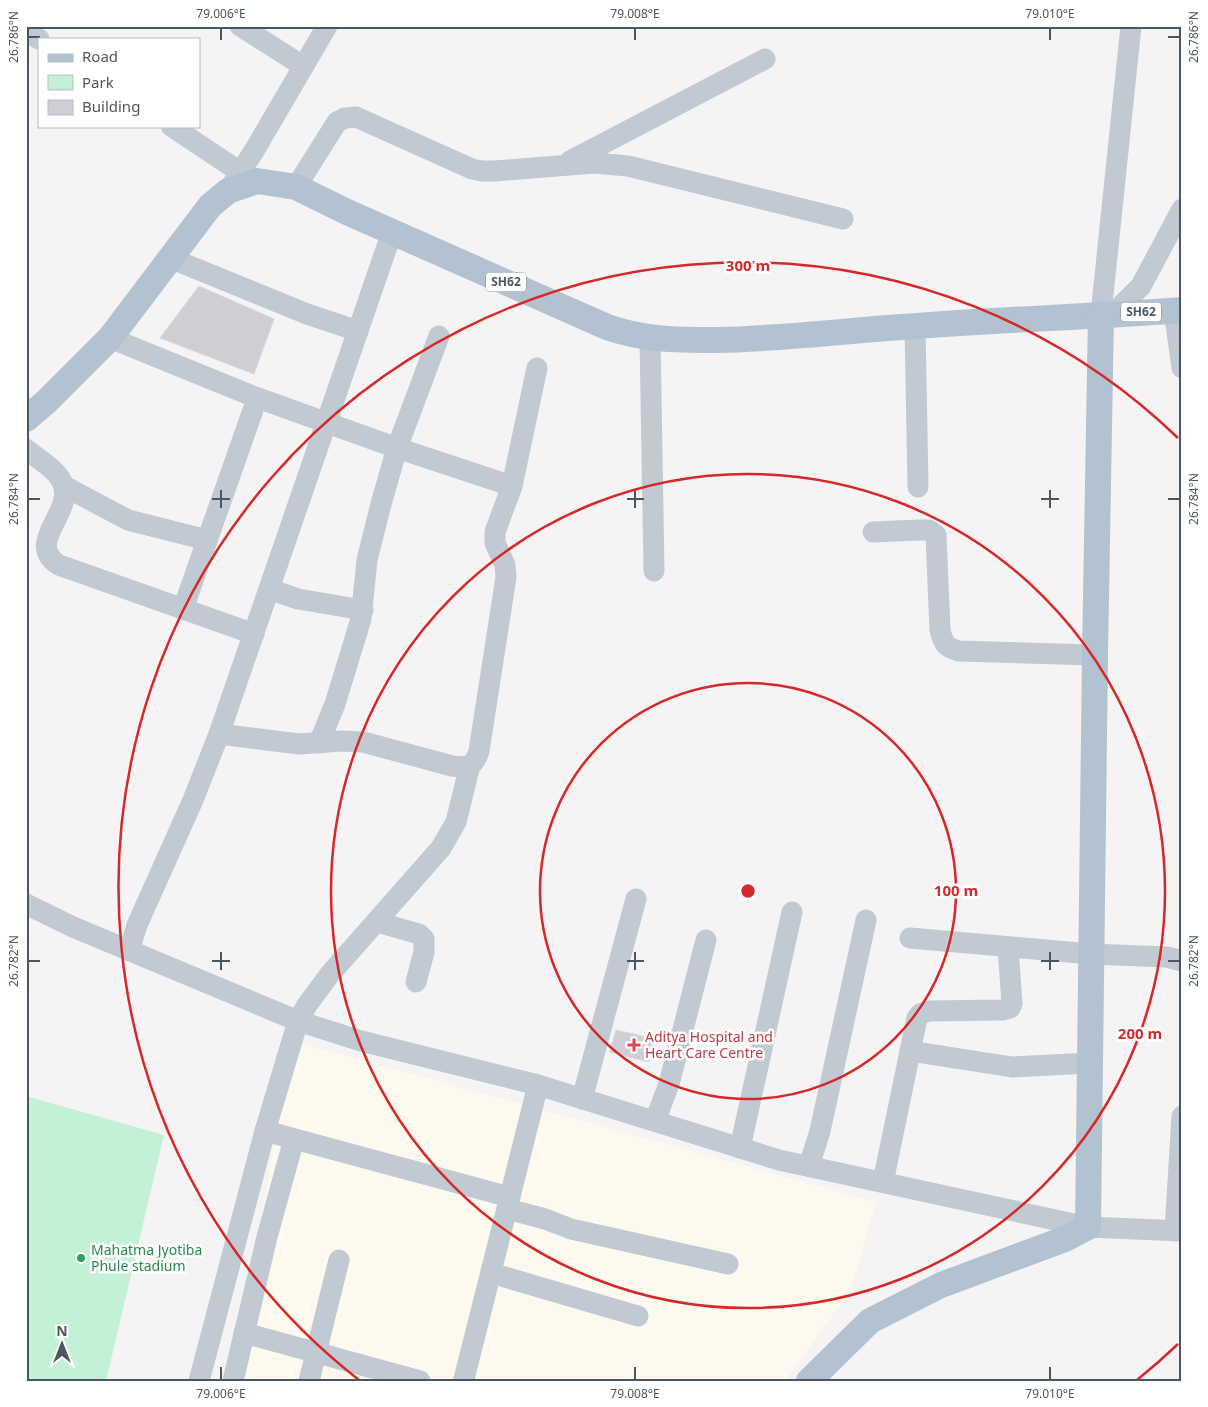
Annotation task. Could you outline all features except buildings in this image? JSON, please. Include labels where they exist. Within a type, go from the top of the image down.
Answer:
[{"type":"main road","name":"SH62","points":[[26,419],[46,402],[110,338],[210,206],[234,182],[257,181],[296,187],[346,212],[607,328],[626,334],[650,338],[677,340],[753,339],[915,326],[1178,310]]},
{"type":"main road","points":[[809,1381],[870,1321],[942,1284],[1065,1239],[1088,1226],[1095,655],[1108,314]]},
{"type":"street","points":[[240,26],[303,66]]},
{"type":"street","points":[[173,128],[234,182],[327,26]]},
{"type":"street","points":[[1108,314],[1131,26]]},
{"type":"street","points":[[561,165],[765,59]]},
{"type":"street","points":[[296,187],[337,122],[345,118],[356,117],[472,169],[495,171],[594,163],[628,166],[844,219]]},
{"type":"street","points":[[1108,314],[1141,286],[1182,209]]},
{"type":"street","points":[[129,951],[140,920],[193,800],[219,734],[392,232]]},
{"type":"street","points":[[170,258],[307,314],[358,331]]},
{"type":"street","points":[[1178,310],[1182,368]]},
{"type":"street","points":[[915,326],[918,487]]},
{"type":"street","points":[[319,743],[340,688],[363,610],[368,560],[381,504],[398,448],[439,336]]},
{"type":"street","points":[[110,338],[254,397],[512,486]]},
{"type":"street","points":[[650,338],[654,571]]},
{"type":"street","points":[[219,734],[299,744],[363,742],[452,766],[463,767],[476,761],[506,577],[505,565],[495,543],[495,532],[512,486],[537,368]]},
{"type":"street","points":[[183,609],[253,410]]},
{"type":"street","points":[[26,449],[58,475],[64,486],[64,500],[45,544],[46,554],[51,561],[254,634]]},
{"type":"street","points":[[64,486],[128,520],[207,540]]},
{"type":"street","points":[[873,532],[929,530],[936,535],[940,630],[942,642],[949,649],[959,651],[1095,655]]},
{"type":"street","points":[[269,589],[298,599],[363,610]]},
{"type":"street","points":[[199,1381],[265,1131],[303,1013],[330,974],[441,848],[449,836],[461,805],[470,765]]},
{"type":"street","points":[[582,1099],[636,899]]},
{"type":"street","points":[[26,904],[129,951],[303,1013],[361,1041],[538,1085],[779,1160],[1088,1226],[1178,1231],[1182,1116]]},
{"type":"street","points":[[740,1148],[792,912]]},
{"type":"street","points":[[809,1166],[820,1131],[866,920]]},
{"type":"street","points":[[377,922],[419,934],[424,939],[424,952],[416,982]]},
{"type":"street","points":[[910,938],[1091,954],[1167,957],[1182,961]]},
{"type":"street","points":[[656,1122],[668,1084],[706,940]]},
{"type":"street","points":[[883,1182],[917,1018],[925,1012],[1002,1010],[1010,1008],[1012,1004],[1008,947]]},
{"type":"street","points":[[910,1051],[1012,1066],[1090,1063]]},
{"type":"street","points":[[462,1380],[538,1085]]},
{"type":"street","points":[[265,1131],[508,1203],[571,1229],[728,1264]]},
{"type":"street","points":[[233,1381],[267,1237],[294,1139]]},
{"type":"street","points":[[310,1381],[340,1260]]},
{"type":"street","points":[[491,1272],[638,1316]]},
{"type":"street","points":[[244,1332],[420,1381]]},
{"type":"shaded area","points":[[295,1037],[304,1044],[876,1202],[851,1290],[785,1381],[230,1381]]},
{"type":"green space","name":"Mahatma Jyotiba Phule stadium","points":[[26,1096],[164,1135],[106,1381],[26,1381]]},
{"type":"place","name":"Aditya Hospital and Heart Care Centre","points":[[634,1045]]},
{"type":"place","name":"Mahatma Jyotiba Phule stadium","points":[[81,1258]]}]
